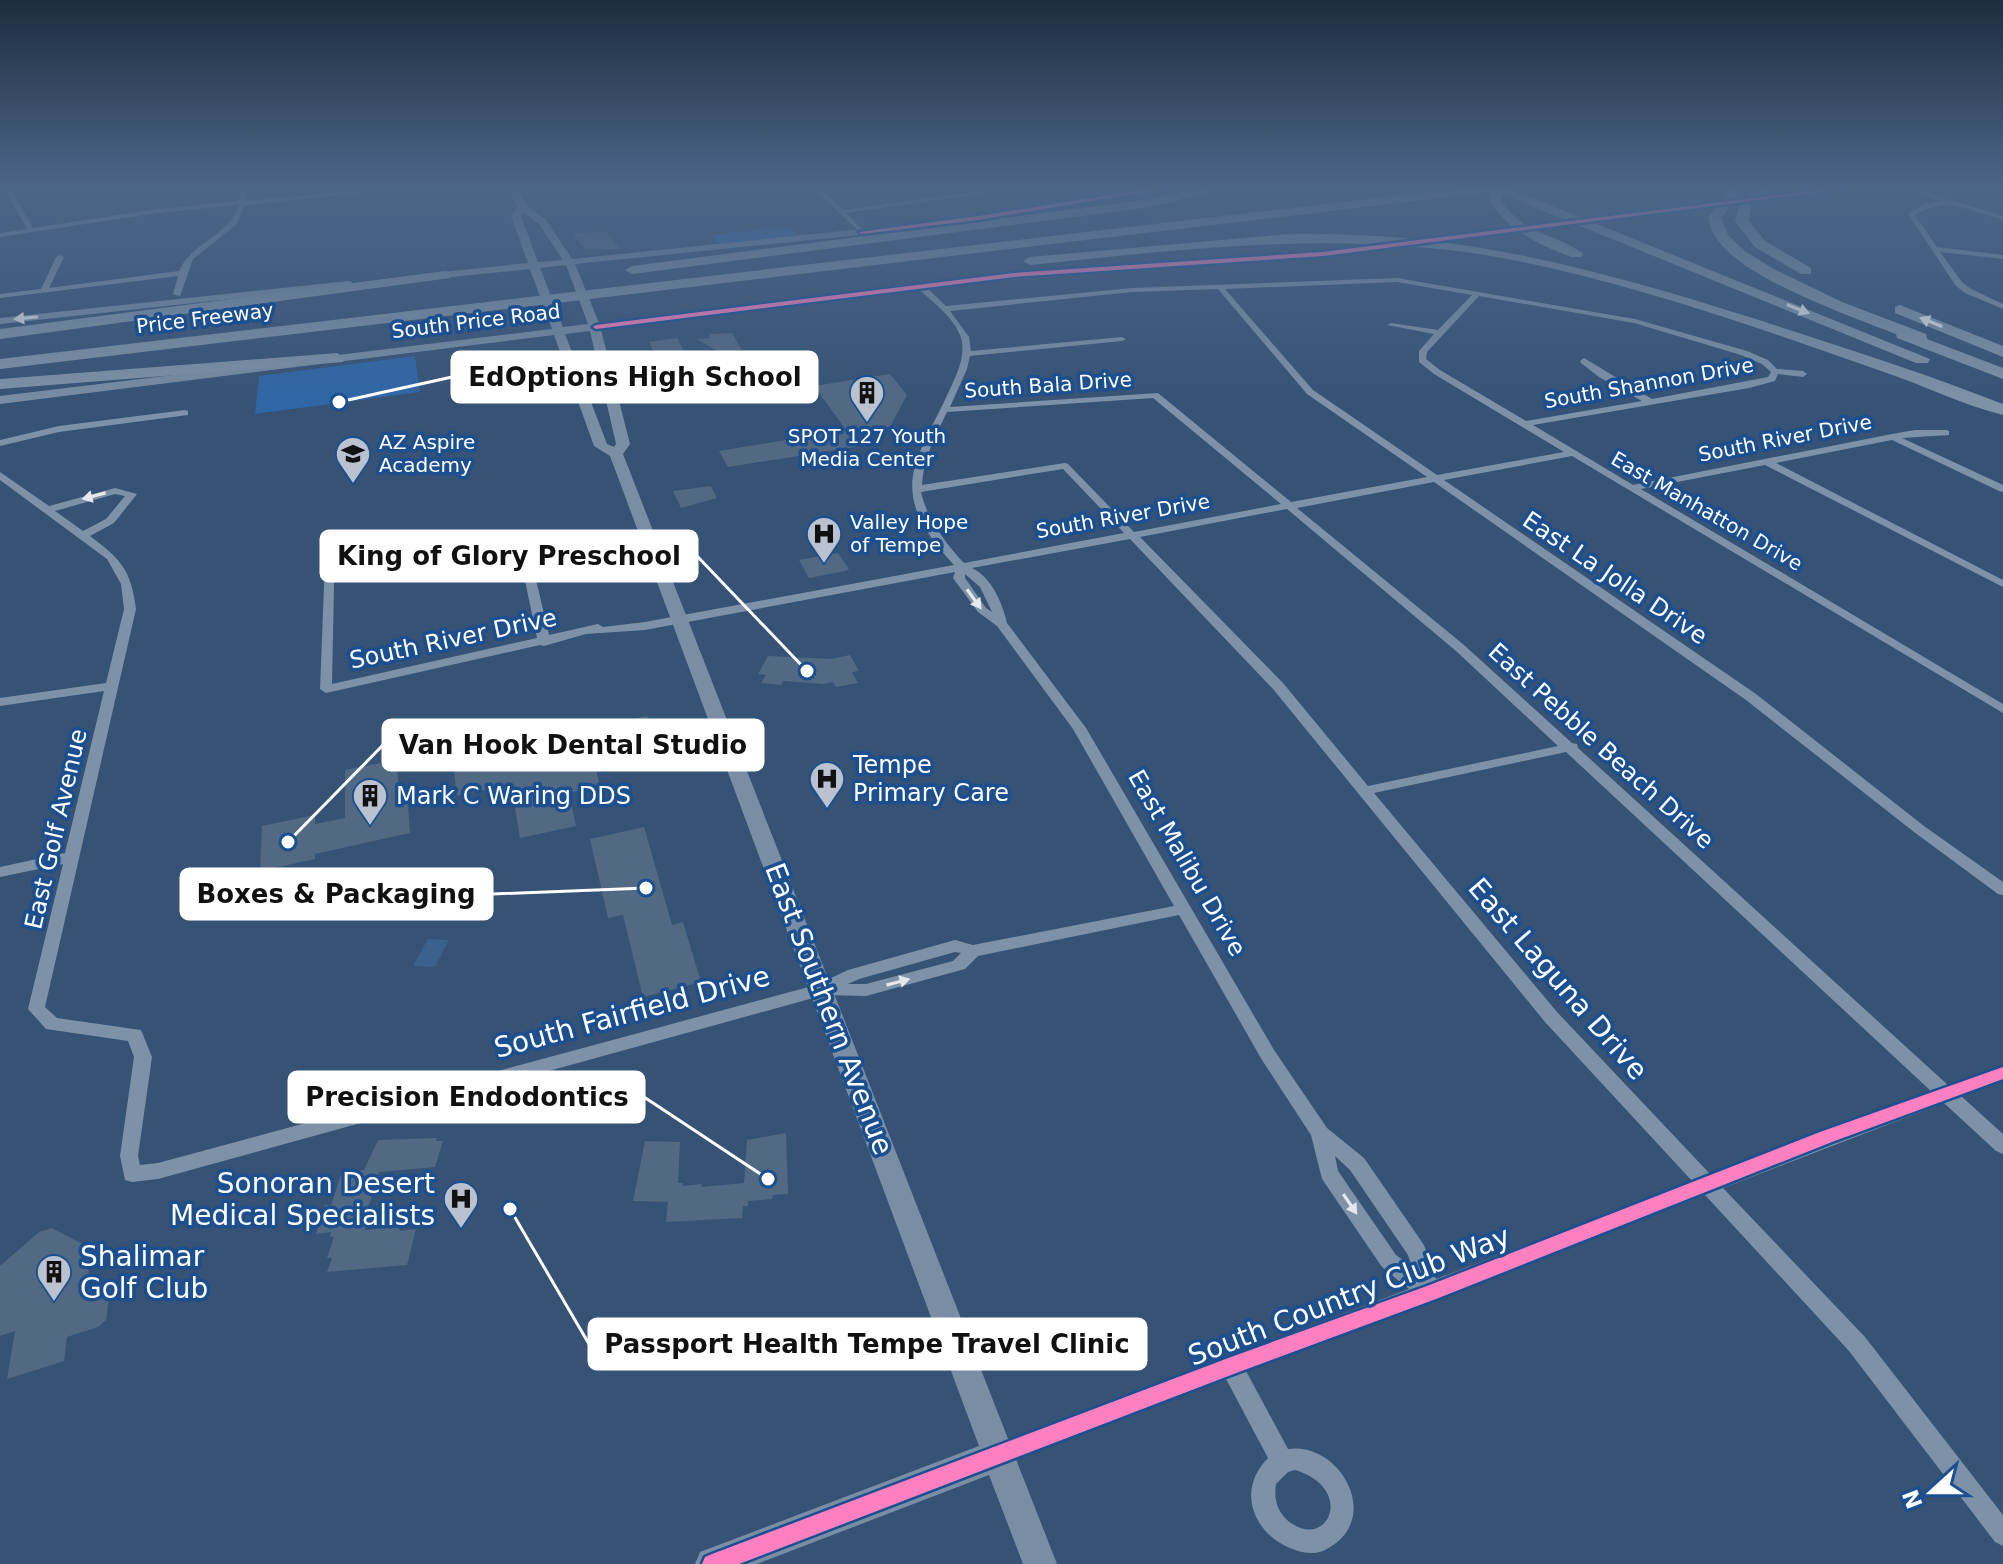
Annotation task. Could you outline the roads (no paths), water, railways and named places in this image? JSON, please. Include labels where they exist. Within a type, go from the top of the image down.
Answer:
[{"type":"highway","points":[[523,284],[718,259]]},
{"type":"highway","name":"Price Freeway","points":[[0,349],[787,259]]},
{"type":"highway","name":"Price Freeway","points":[[0,364],[918,259]]},
{"type":"highway","points":[[742,287],[957,259]]},
{"type":"highway","points":[[238,336],[298,334],[1044,259]]},
{"type":"highway","points":[[1537,259],[1607,276],[1819,344],[1923,378],[2003,410]]},
{"type":"highway","points":[[1594,259],[2003,401]]},
{"type":"highway","points":[[1667,259],[1988,386]]},
{"type":"highway","points":[[1711,259],[2003,372]]},
{"type":"highway","points":[[1744,259],[1821,296],[2003,372]]},
{"type":"highway","points":[[1786,259],[1825,279]]},
{"type":"highway","points":[[0,334],[445,275]]},
{"type":"highway","points":[[1655,275],[1737,314],[1819,344]]},
{"type":"highway","points":[[1878,301],[2003,352]]},
{"type":"highway","points":[[81,340],[253,317]]},
{"type":"highway","points":[[0,384],[337,358]]},
{"type":"main road","name":"East Southern Avenue","points":[[532,259],[601,446],[619,449]]},
{"type":"main road","name":"East Southern Avenue","points":[[566,259],[593,320],[619,449],[680,619],[1040,1564]]},
{"type":"main road","name":"South Price Road","points":[[0,321],[623,259]]},
{"type":"main road","name":"South Price Road","points":[[0,400],[558,331],[593,320],[1034,273],[1265,259]]},
{"type":"main road","name":"South Country Club Way","points":[[712,1564],[998,1455]]},
{"type":"street","points":[[44,290],[59,259]]},
{"type":"street","points":[[177,294],[189,259]]},
{"type":"street","points":[[1943,259],[1968,291],[2003,307]]},
{"type":"street","points":[[0,296],[182,273]]},
{"type":"street","points":[[944,309],[1048,297],[1219,286],[1397,280],[1635,321],[1744,353],[1765,362],[1775,371],[1803,374]]},
{"type":"street","points":[[915,489],[917,464],[968,354],[966,339],[944,309],[920,286]]},
{"type":"street","name":"East La Jolla Drive","points":[[1219,286],[1310,392],[1751,697],[1919,829],[2003,890]]},
{"type":"street","name":"East Manhatton Drive","points":[[1477,294],[1423,351],[1422,360],[1437,372],[2003,709]]},
{"type":"street","points":[[1391,325],[1440,333]]},
{"type":"street","points":[[968,354],[1122,339]]},
{"type":"street","points":[[1584,361],[1650,402]]},
{"type":"street","name":"South Shannon Drive","points":[[1524,424],[1749,385],[1772,379],[1775,371]]},
{"type":"street","name":"South Bala Drive","points":[[943,410],[1155,395]]},
{"type":"street","name":"East Pebble Beach Drive","points":[[1155,395],[1460,648],[1572,747],[2003,1146]]},
{"type":"street","points":[[0,443],[59,429],[185,413]]},
{"type":"street","name":"South River Drive","points":[[1632,488],[1892,437],[1946,433]]},
{"type":"street","points":[[1892,437],[2003,489]]},
{"type":"street","name":"South River Drive","points":[[330,537],[326,689],[590,632],[612,632],[1573,453]]},
{"type":"street","points":[[1766,462],[2003,584]]},
{"type":"street","name":"East Laguna Drive","points":[[915,489],[1065,466],[1278,686],[1551,1017],[1857,1344],[2003,1534]]},
{"type":"street","name":"East Golf Avenue","points":[[0,475],[111,557],[127,584],[130,609],[36,1009],[52,1024],[135,1035],[143,1057],[129,1156],[132,1174]]},
{"type":"street","name":"East Malibu Drive","points":[[915,489],[926,519],[961,567],[959,578],[982,610],[1001,623],[1079,728],[1268,1055],[1320,1133],[1357,1164],[1417,1251],[1430,1293]]},
{"type":"street","points":[[47,510],[115,491],[132,494],[110,521],[83,536]]},
{"type":"street","points":[[520,533],[544,642]]},
{"type":"street","points":[[0,702],[110,686]]},
{"type":"street","points":[[1363,791],[1572,747]]},
{"type":"street","points":[[0,872],[72,857]]},
{"type":"street","name":"South Fairfield Drive","points":[[132,1174],[158,1171],[821,990],[866,990],[959,965],[973,951],[1184,909]]},
{"type":"street","name":"South Country Club Way","points":[[998,1455],[2003,1073]]},
{"type":"street","name":"East Malibu Drive","points":[[1320,1133],[1329,1173],[1389,1261],[1430,1293]]},
{"type":"street","points":[[1231,1366],[1282,1461]]},
{"type":"place","name":"EdOptions High School","points":[[339,402]]},
{"type":"place","name":"SPOT 127 Youth Media Center","points":[[867,424]]},
{"type":"place","name":"AZ Aspire Academy","points":[[353,485]]},
{"type":"place","name":"Valley Hope of Tempe","points":[[824,565]]},
{"type":"place","name":"King of Glory Preschool","points":[[807,671]]},
{"type":"place","name":"Tempe Primary Care","points":[[827,810]]},
{"type":"place","name":"Mark C Waring DDS","points":[[370,827]]},
{"type":"place","name":"Van Hook Dental Studio","points":[[288,842]]},
{"type":"place","name":"Boxes & Packaging","points":[[646,888]]},
{"type":"place","name":"Precision Endodontics","points":[[768,1179]]},
{"type":"place","name":"Passport Health Tempe Travel Clinic","points":[[510,1209]]},
{"type":"place","name":"Sonoran Desert Medical Specialists","points":[[461,1230]]},
{"type":"place","name":"Shalimar Golf Club","points":[[54,1303]]}]
